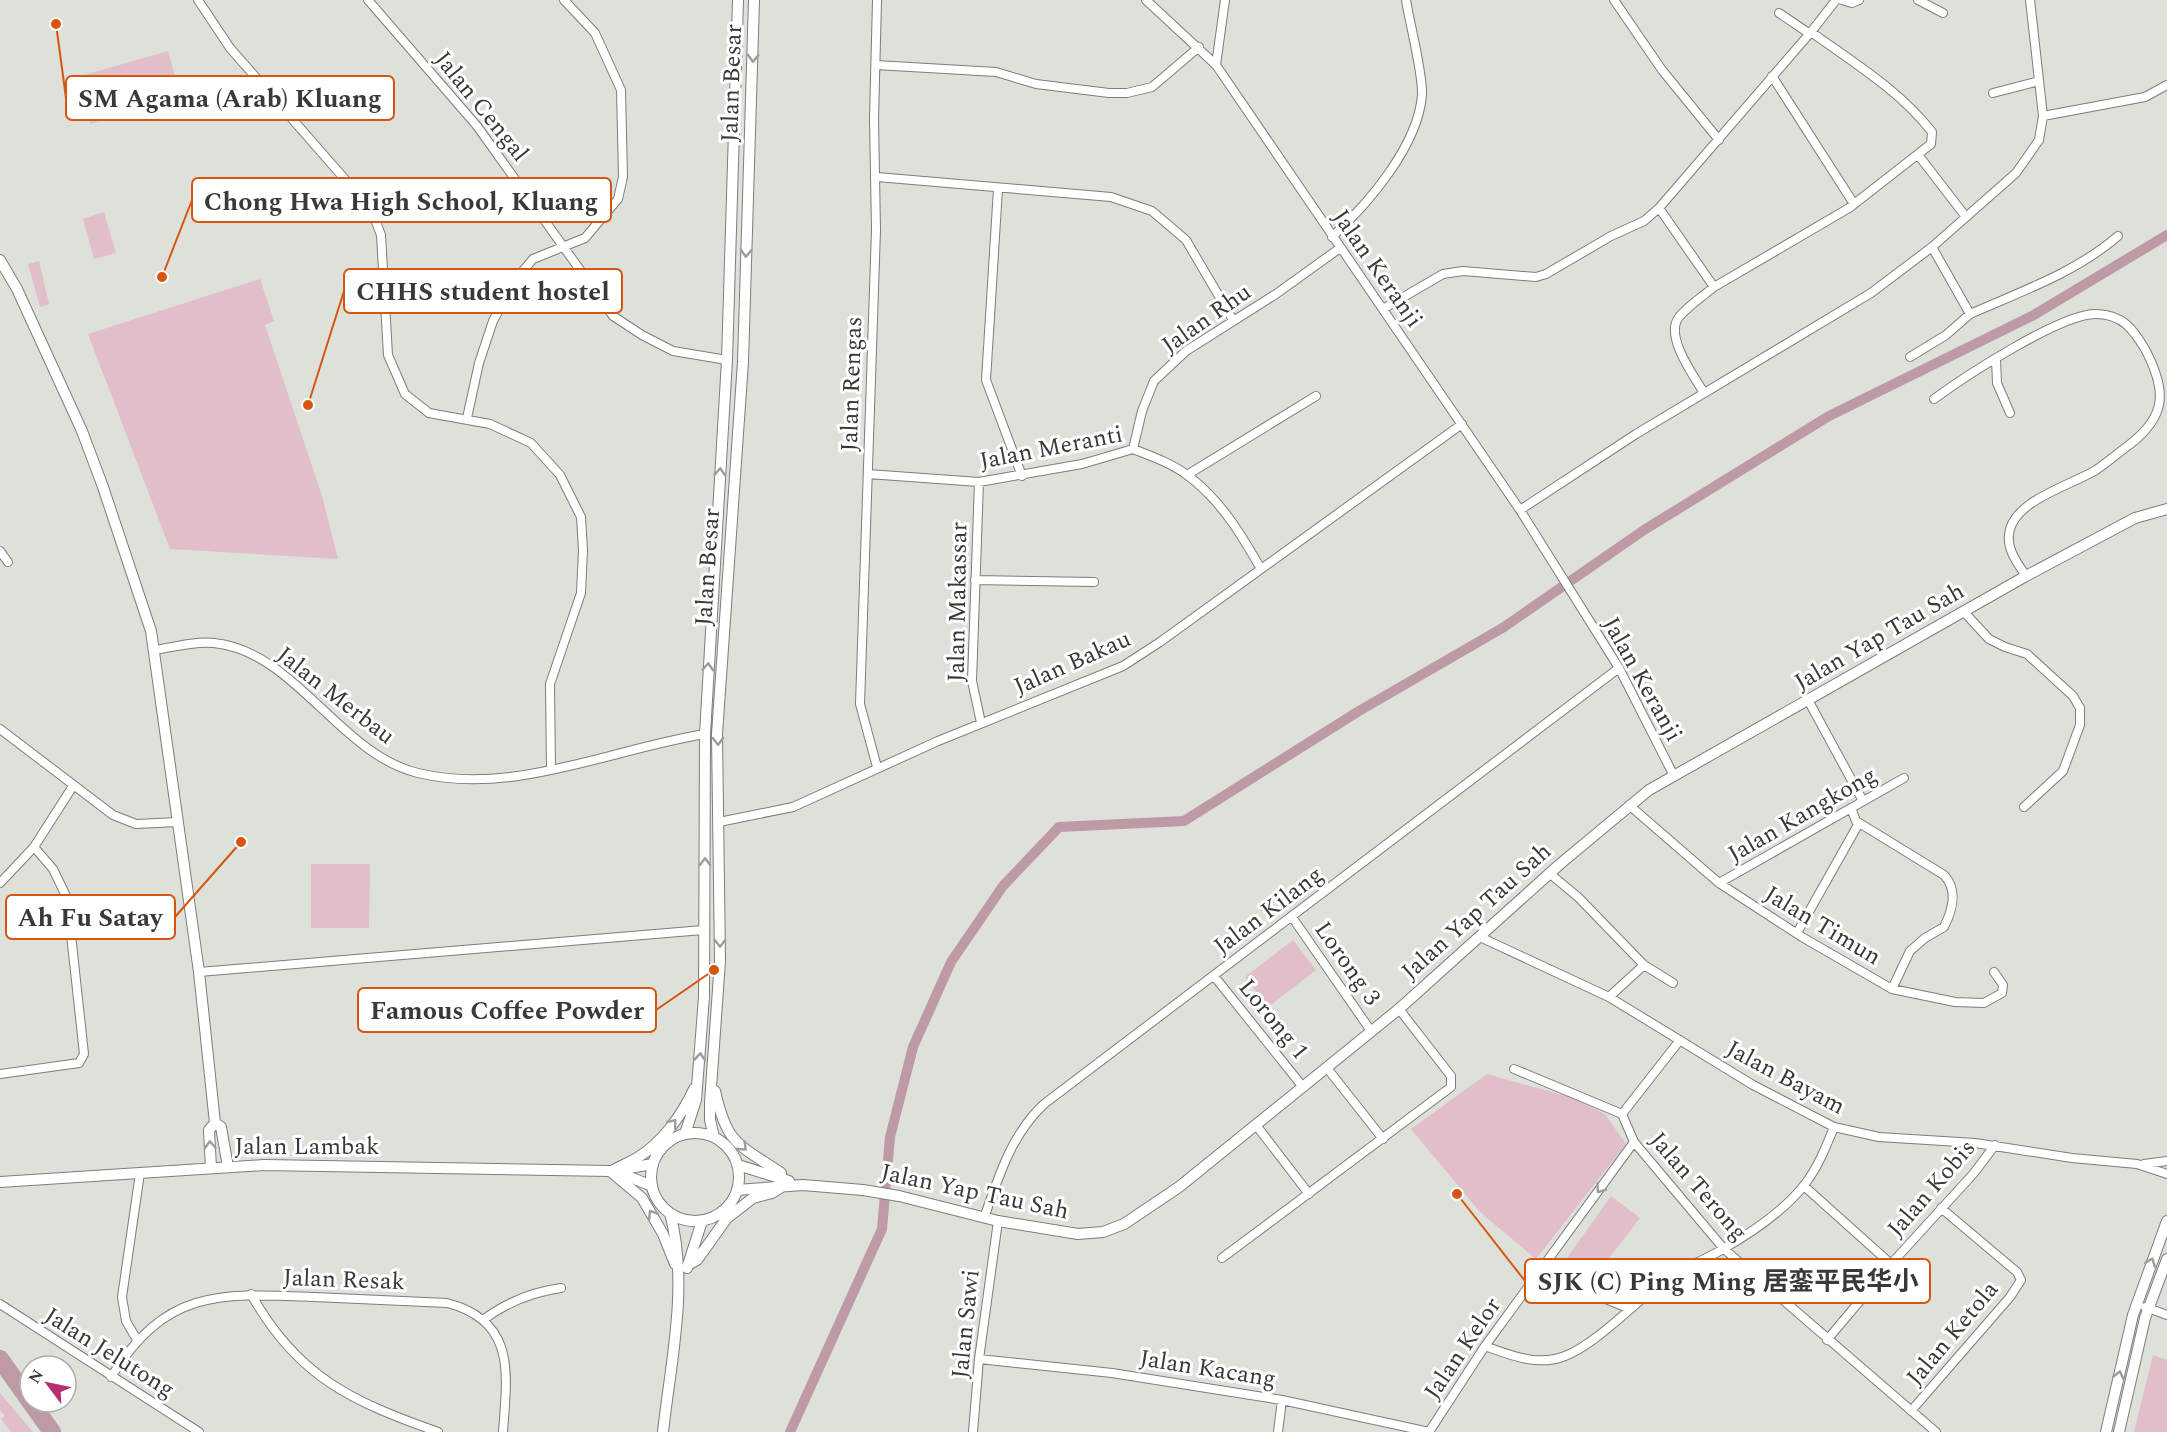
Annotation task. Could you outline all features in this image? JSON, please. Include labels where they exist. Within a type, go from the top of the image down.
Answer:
[{"type":"street","points":[[198,0],[230,48],[371,209],[381,235],[388,355],[405,394],[429,413],[467,418],[490,424],[531,443],[560,475],[580,517],[583,550],[581,593],[550,684],[551,769]]},
{"type":"street","name":"Jalan Cengal","points":[[368,0],[477,126],[613,315],[642,335],[674,351],[727,360]]},
{"type":"street","points":[[467,418],[479,363],[493,321],[516,279],[533,259],[585,238],[618,199],[623,177],[621,90],[595,33],[564,0]]},
{"type":"street","name":"Jalan Besar","points":[[685,1134],[696,1100],[704,997],[705,734],[727,360],[738,0]]},
{"type":"street","name":"Jalan Besar","points":[[714,1137],[710,1120],[720,960],[720,822],[717,734],[743,362],[754,0]]},
{"type":"street","name":"Jalan Rengas","points":[[877,0],[877,177],[860,704],[877,767]]},
{"type":"street","name":"Jalan Keranji","points":[[1146,0],[1216,65],[1520,510],[1619,668],[1674,776]]},
{"type":"street","points":[[1216,65],[1224,0]]},
{"type":"street","points":[[1332,237],[1356,215],[1387,175],[1418,117],[1422,93],[1406,0]]},
{"type":"street","points":[[1614,0],[1662,70],[1719,140]]},
{"type":"street","points":[[1842,0],[1852,3],[1860,0]]},
{"type":"street","points":[[1918,0],[1944,13]]},
{"type":"street","points":[[1520,510],[1704,393],[1872,293],[1932,247],[2016,173],[2032,154],[2039,140],[2043,116],[2030,0]]},
{"type":"street","points":[[1383,309],[1443,273],[1463,271],[1536,277],[1546,274],[1575,260],[1611,236],[1644,221],[1659,208],[1810,33],[1830,2]]},
{"type":"street","points":[[1704,393],[1680,351],[1674,329],[1678,318],[1714,287],[1854,204],[1919,156],[1931,144],[1933,137],[1932,132],[1915,110],[1893,90],[1779,13]]},
{"type":"street","points":[[876,65],[996,72],[1036,84],[1127,93],[1152,87],[1199,47]]},
{"type":"street","points":[[1772,76],[1854,204]]},
{"type":"street","points":[[1993,93],[2039,81]]},
{"type":"street","points":[[2043,116],[2145,97],[2167,85]]},
{"type":"street","points":[[1919,156],[1966,217]]},
{"type":"street","points":[[877,177],[1111,197],[1152,211],[1185,240],[1233,320]]},
{"type":"street","points":[[998,189],[986,380],[1023,476]]},
{"type":"street","points":[[1659,208],[1714,287]]},
{"type":"street","points":[[1910,357],[1946,335],[1970,315],[2056,277],[2096,255],[2118,236]]},
{"type":"street","points":[[1932,247],[1970,315]]},
{"type":"street","name":"Jalan Rhu","points":[[1133,449],[1142,411],[1154,381],[1186,351],[1276,294],[1340,248]]},
{"type":"street","points":[[0,260],[17,289],[82,432],[120,536],[155,650],[199,972],[215,1123],[209,1130],[211,1168]]},
{"type":"street","points":[[1934,399],[1972,371],[2024,342],[2087,314],[2112,316],[2131,326],[2156,367],[2164,397],[2161,410],[2146,433],[2096,470],[2038,500],[2019,513],[2013,522],[2008,538],[2014,556],[2026,576]]},
{"type":"street","points":[[1996,359],[1997,382],[2010,413]]},
{"type":"street","points":[[1187,474],[1316,396]]},
{"type":"street","name":"Jalan Bakau","points":[[720,822],[793,807],[877,767],[1123,666],[1461,424]]},
{"type":"street","name":"Jalan Meranti","points":[[868,474],[979,482],[1082,465],[1133,449],[1187,474],[1234,522],[1261,568]]},
{"type":"street","name":"Jalan Makassar","points":[[979,482],[972,681],[981,723]]},
{"type":"street","name":"Jalan Yap Tau Sah","points":[[737,1190],[781,1183],[863,1190],[899,1196],[998,1221],[1078,1234],[1103,1232],[1124,1224],[1179,1187],[1399,1009],[1549,873],[1629,805],[1674,776],[2026,576],[2135,518],[2167,509]]},
{"type":"street","points":[[0,551],[8,562]]},
{"type":"street","points":[[975,580],[1094,582]]},
{"type":"street","points":[[1964,612],[1989,639],[2027,654],[2073,696],[2080,708],[2080,725],[2063,771],[2024,807]]},
{"type":"street","name":"Jalan Merbau","points":[[155,650],[212,643],[243,649],[278,672],[375,755],[416,773],[462,781],[506,777],[551,769],[660,741],[705,734]]},
{"type":"street","name":"Jalan Kilang","points":[[984,1218],[1008,1153],[1031,1116],[1619,668]]},
{"type":"street","points":[[1808,700],[1863,801]]},
{"type":"street","points":[[0,729],[113,815],[136,824],[178,822]]},
{"type":"street","name":"Jalan Kangkong","points":[[1719,883],[1904,778]]},
{"type":"street","points":[[0,883],[34,847],[73,786]]},
{"type":"street","name":"Jalan Timun","points":[[1629,805],[1719,883],[1797,933],[1892,989],[1928,998],[1984,1003],[2002,993],[2003,985],[1994,972]]},
{"type":"street","points":[[1851,808],[1859,823],[1938,871],[1951,883],[1953,892],[1944,927],[1925,938],[1910,951],[1892,989]]},
{"type":"street","points":[[1797,933],[1859,823]]},
{"type":"street","points":[[0,1074],[79,1063],[84,1054],[67,898],[53,869],[34,847]]},
{"type":"street","points":[[1549,873],[1578,897],[1644,965],[1673,983]]},
{"type":"street","name":"Lorong 3","points":[[1292,917],[1371,1031]]},
{"type":"street","points":[[199,972],[703,930]]},
{"type":"street","name":"Jalan Bayam","points":[[1479,937],[1609,996],[1753,1085],[1834,1127],[1879,1137],[1995,1145],[2072,1158],[2137,1164],[2167,1161]]},
{"type":"street","points":[[1609,996],[1644,965]]},
{"type":"street","name":"Lorong 1","points":[[1214,976],[1303,1087]]},
{"type":"street","points":[[1222,1258],[1450,1087],[1453,1082],[1399,1009]]},
{"type":"street","points":[[1514,1069],[1622,1114],[1680,1040]]},
{"type":"street","points":[[1327,1068],[1383,1139]]},
{"type":"street","points":[[612,1171],[638,1157],[665,1132],[682,1112],[698,1078]]},
{"type":"street","points":[[612,1171],[642,1198],[663,1234],[673,1262],[683,1265],[697,1260],[727,1218],[753,1198],[772,1193],[781,1183],[781,1173],[750,1154],[732,1137],[719,1115],[712,1079]]},
{"type":"street","name":"Jalan Terong","points":[[1622,1114],[1634,1142],[1724,1249],[1936,1432]]},
{"type":"street","points":[[215,1123],[221,1127],[228,1167]]},
{"type":"street","points":[[1256,1125],[1310,1194]]},
{"type":"street","points":[[1485,1346],[1520,1359],[1543,1361],[1564,1357],[1592,1339],[1628,1308],[1669,1278],[1724,1249],[1770,1217],[1804,1186],[1816,1168],[1834,1127]]},
{"type":"street","points":[[699,1133],[714,1137],[729,1149],[738,1165],[737,1190],[724,1211],[702,1221],[690,1221],[669,1213],[661,1206],[652,1186],[653,1164],[665,1145],[685,1134],[699,1133]]},
{"type":"street","name":"Jalan Kelor","points":[[1429,1432],[1485,1346],[1634,1142]]},
{"type":"street","name":"Jalan Kobis","points":[[1827,1340],[1891,1263],[1974,1173],[1995,1145]]},
{"type":"street","points":[[612,1171],[653,1164]]},
{"type":"street","name":"Jalan Bayam","points":[[2137,1164],[2167,1174]]},
{"type":"street","name":"Jalan Lambak","points":[[0,1182],[228,1167],[309,1165],[612,1171]]},
{"type":"street","name":"Jalan Yap Tau Sah","points":[[738,1165],[781,1183]]},
{"type":"street","points":[[612,1171],[652,1186]]},
{"type":"street","points":[[137,1340],[126,1321],[122,1297],[140,1173]]},
{"type":"street","points":[[1804,1186],[1891,1263]]},
{"type":"street","name":"Jalan Ketola","points":[[1911,1411],[2010,1297],[2021,1280],[2017,1272],[1941,1208]]},
{"type":"street","points":[[669,1213],[683,1265]]},
{"type":"street","points":[[663,1432],[683,1265],[702,1221]]},
{"type":"street","name":"Jalan Sawi","points":[[973,1432],[979,1359],[998,1221]]},
{"type":"street","points":[[2106,1432],[2136,1304],[2167,1221]]},
{"type":"street","points":[[2120,1432],[2148,1308],[2167,1259]]},
{"type":"street","points":[[1547,1264],[1581,1289],[1628,1308]]},
{"type":"street","points":[[483,1320],[520,1298],[561,1288]]},
{"type":"street","points":[[251,1294],[280,1338],[312,1370],[366,1405],[438,1432]]},
{"type":"street","name":"Jalan Resak","points":[[111,1377],[137,1340],[164,1317],[193,1303],[227,1295],[251,1294],[447,1303],[469,1310],[483,1320],[496,1334],[506,1361],[503,1432]]},
{"type":"street","name":"Jalan Jelutong","points":[[0,1304],[199,1432]]},
{"type":"street","points":[[2136,1304],[2167,1315]]},
{"type":"street","name":"Jalan Kacang","points":[[979,1359],[1112,1373],[1282,1400],[1429,1432]]},
{"type":"street","points":[[1278,1432],[1282,1400]]},
{"type":"shaded area","points":[[168,51],[181,98],[90,124],[77,77]]},
{"type":"shaded area","points":[[104,212],[116,253],[94,259],[83,219]]},
{"type":"shaded area","points":[[39,261],[49,304],[40,307],[28,264]]},
{"type":"shaded area","points":[[260,279],[274,321],[265,325],[322,496],[338,559],[170,549],[88,334]]},
{"type":"shaded area","points":[[311,864],[370,864],[369,928],[311,928]]},
{"type":"shaded area","points":[[1293,940],[1316,970],[1268,1007],[1245,977]]},
{"type":"shaded area","points":[[1487,1074],[1573,1098],[1605,1114],[1626,1144],[1536,1259],[1480,1212],[1411,1129]]},
{"type":"shaded area","points":[[1611,1196],[1640,1218],[1590,1283],[1562,1265]]},
{"type":"shaded area","points":[[2153,1355],[2167,1360],[2167,1432],[2134,1432]]},
{"type":"shaded area","points":[[0,1393],[33,1432],[11,1432],[1,1419],[5,1416],[0,1410]]},
{"type":"waterway","points":[[790,1432],[882,1229],[890,1137],[913,1047],[951,962],[1003,886],[1059,827],[1184,821],[1359,711],[1504,627],[1644,530],[1829,416],[2034,315],[2167,235]]},
{"type":"waterway","points":[[0,1359],[52,1432]]},
{"type":"place","name":"SM Agama (Arab) Kluang","points":[[56,24]]},
{"type":"place","name":"Chong Hwa High School, Kluang","points":[[162,277]]},
{"type":"place","name":"CHHS student hostel","points":[[308,405]]},
{"type":"place","name":"Ah Fu Satay","points":[[241,842]]},
{"type":"place","name":"Famous Coffee Powder","points":[[714,970]]},
{"type":"place","name":"SJK (C) Ping Ming 居銮平民华小","points":[[1457,1194]]}]
